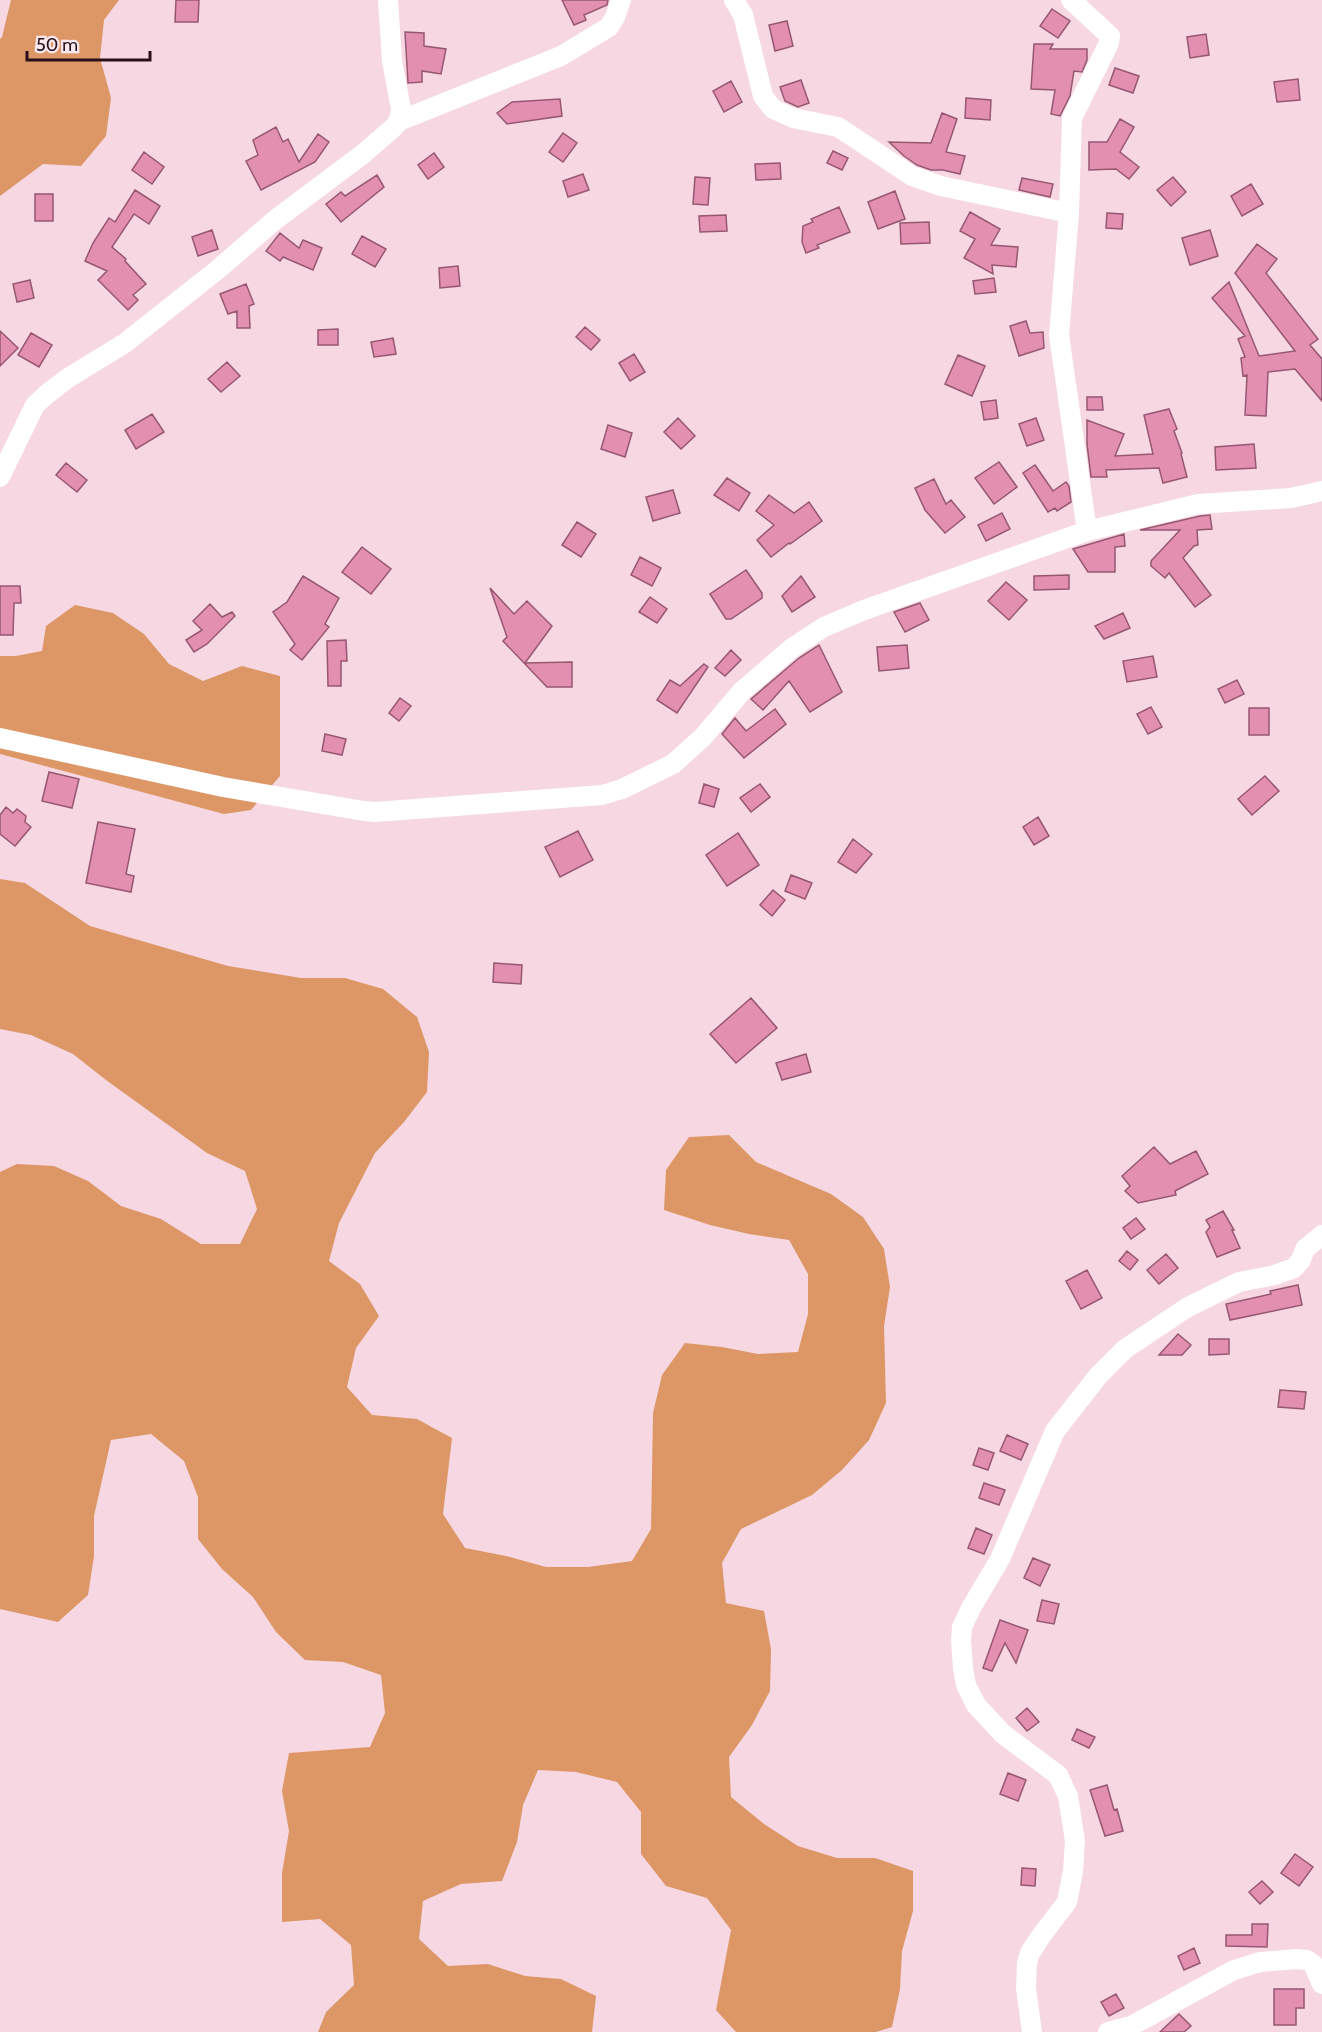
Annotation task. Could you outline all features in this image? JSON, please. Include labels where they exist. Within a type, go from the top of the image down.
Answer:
[{"type":"street","points":[[388,0],[392,61],[401,109],[399,121]]},
{"type":"street","points":[[1,474],[35,405],[47,394],[68,378],[125,343],[216,271],[275,220],[363,154],[399,121],[561,56],[609,27],[621,0]]},
{"type":"street","points":[[734,0],[743,15],[764,96],[773,109],[793,118],[838,127],[912,176],[941,186],[1069,213]]},
{"type":"street","points":[[1071,0],[1109,33],[1110,38],[1072,118],[1069,213],[1059,335],[1088,531]]},
{"type":"street","points":[[0,738],[223,788],[364,811],[602,795],[622,789],[673,764],[704,737],[742,691],[792,648],[824,627],[864,610],[1088,531],[1198,504],[1291,498],[1322,491]]},
{"type":"street","points":[[1032,2032],[1026,1988],[1030,1953],[1066,1902],[1073,1871],[1075,1841],[1068,1797],[1058,1775],[1003,1734],[976,1705],[966,1685],[963,1668],[961,1641],[963,1627],[971,1608],[1000,1559],[1055,1431],[1098,1376],[1125,1349],[1188,1307],[1239,1282],[1275,1275],[1294,1268],[1301,1260],[1305,1249],[1322,1235]]},
{"type":"street","points":[[1108,2032],[1131,2026],[1234,1970],[1260,1962],[1307,1960],[1313,1964],[1322,1983]]},
{"type":"shaded area","points":[[11,0],[119,0],[104,20],[100,58],[111,98],[106,136],[81,166],[43,164],[0,196],[0,39]]},
{"type":"shaded area","points":[[75,605],[113,613],[144,634],[169,664],[203,681],[242,666],[280,676],[280,776],[251,810],[224,814],[0,754],[0,656],[16,656],[42,651],[46,626]]},
{"type":"shaded area","points":[[0,879],[25,883],[90,926],[228,966],[301,978],[345,978],[383,989],[417,1017],[429,1052],[427,1092],[404,1122],[375,1153],[339,1223],[329,1261],[360,1284],[379,1316],[356,1348],[347,1387],[372,1415],[417,1419],[452,1438],[443,1514],[465,1548],[546,1567],[588,1567],[632,1561],[651,1529],[653,1413],[662,1375],[685,1343],[758,1354],[798,1352],[808,1314],[808,1274],[789,1240],[710,1225],[664,1210],[666,1170],[689,1137],[729,1135],[756,1162],[831,1194],[863,1217],[884,1249],[890,1287],[884,1326],[886,1403],[869,1440],[842,1470],[812,1495],[741,1529],[722,1563],[726,1603],[764,1611],[771,1649],[770,1691],[752,1725],[729,1757],[731,1797],[764,1824],[798,1846],[837,1858],[875,1858],[913,1871],[913,1911],[902,1951],[900,1989],[892,2027],[876,2032],[736,2032],[716,2010],[731,1930],[707,1898],[666,1886],[641,1854],[641,1812],[617,1782],[576,1772],[538,1770],[523,1805],[517,1842],[502,1881],[461,1884],[423,1901],[419,1939],[448,1966],[488,1964],[525,1976],[561,1979],[596,1996],[592,2032],[318,2032],[326,2012],[354,1985],[351,1945],[320,1919],[282,1922],[282,1873],[289,1831],[282,1791],[289,1753],[370,1747],[385,1713],[381,1675],[343,1662],[305,1660],[276,1632],[253,1597],[222,1569],[198,1539],[198,1497],[184,1461],[151,1434],[111,1440],[94,1516],[94,1556],[88,1595],[58,1622],[0,1609],[0,1172],[17,1164],[54,1166],[88,1181],[121,1206],[161,1219],[201,1244],[240,1244],[257,1209],[245,1171],[207,1153],[73,1054],[31,1035],[0,1029]]},
{"type":"building","points":[[176,0],[199,0],[198,22],[175,22]]},
{"type":"building","points":[[562,0],[608,0],[607,5],[584,15],[586,20],[574,25]]},
{"type":"building","points":[[1052,9],[1070,21],[1058,38],[1040,26]]},
{"type":"building","points":[[787,21],[793,46],[775,51],[769,25]]},
{"type":"building","points":[[405,32],[424,33],[424,46],[446,49],[441,74],[422,71],[422,82],[408,83]]},
{"type":"building","points":[[1206,34],[1209,55],[1190,58],[1187,37]]},
{"type":"building","points":[[1034,44],[1053,44],[1050,49],[1087,49],[1087,60],[1082,72],[1074,71],[1070,96],[1060,116],[1051,114],[1055,90],[1031,89]]},
{"type":"building","points":[[1115,68],[1139,76],[1133,93],[1109,85]]},
{"type":"building","points":[[1298,79],[1300,100],[1277,102],[1274,82]]},
{"type":"building","points":[[801,80],[809,103],[798,107],[785,101],[780,87]]},
{"type":"building","points":[[731,81],[742,102],[724,112],[713,91]]},
{"type":"building","points":[[966,98],[991,100],[990,120],[965,118]]},
{"type":"building","points":[[560,99],[562,116],[507,124],[497,113],[512,102]]},
{"type":"building","points":[[942,113],[957,119],[946,152],[965,156],[960,174],[931,170],[917,165],[889,142],[931,143]]},
{"type":"building","points":[[1120,119],[1134,127],[1120,152],[1139,167],[1129,179],[1116,169],[1089,170],[1089,142],[1107,142]]},
{"type":"building","points":[[276,127],[283,142],[288,139],[299,162],[318,134],[329,142],[315,162],[261,190],[246,161],[258,155],[253,140]]},
{"type":"building","points":[[563,133],[577,143],[563,162],[549,152]]},
{"type":"building","points":[[833,151],[848,158],[842,170],[827,163]]},
{"type":"building","points":[[144,152],[164,167],[152,184],[132,170]]},
{"type":"building","points":[[434,153],[444,167],[428,179],[418,165]]},
{"type":"building","points":[[780,163],[781,179],[756,180],[755,164]]},
{"type":"building","points":[[583,174],[589,190],[568,197],[563,181]]},
{"type":"building","points":[[377,175],[384,187],[341,222],[326,204],[341,192],[345,196]]},
{"type":"building","points":[[695,177],[710,178],[708,205],[693,204]]},
{"type":"building","points":[[1173,177],[1186,192],[1171,206],[1157,190]]},
{"type":"building","points":[[1022,178],[1053,184],[1050,197],[1019,190]]},
{"type":"building","points":[[1251,184],[1263,204],[1242,216],[1231,196]]},
{"type":"building","points":[[135,190],[160,206],[149,224],[134,214],[112,247],[126,259],[125,261],[146,284],[133,295],[138,300],[128,310],[98,280],[107,271],[85,261],[109,218],[115,222]]},
{"type":"building","points":[[895,191],[905,219],[878,229],[868,202]]},
{"type":"building","points":[[35,194],[53,194],[53,221],[35,221]]},
{"type":"building","points":[[839,207],[850,232],[817,245],[819,248],[806,253],[802,242],[803,226],[813,222],[811,219]]},
{"type":"building","points":[[970,212],[1000,229],[991,245],[1018,247],[1016,267],[992,265],[993,274],[964,258],[975,239],[960,231]]},
{"type":"building","points":[[1107,213],[1123,214],[1122,229],[1106,228]]},
{"type":"building","points":[[726,215],[727,231],[700,232],[699,216]]},
{"type":"building","points":[[929,222],[930,243],[901,244],[900,223]]},
{"type":"building","points":[[212,230],[218,249],[198,256],[192,237]]},
{"type":"building","points":[[1210,230],[1218,256],[1190,265],[1182,238]]},
{"type":"building","points":[[280,233],[299,248],[303,240],[322,248],[313,270],[283,257],[280,261],[266,251]]},
{"type":"building","points":[[362,236],[386,249],[375,267],[352,254]]},
{"type":"building","points":[[1257,244],[1277,259],[1266,273],[1318,339],[1310,345],[1322,359],[1322,401],[1295,369],[1268,372],[1266,416],[1245,415],[1247,375],[1243,376],[1241,358],[1245,357],[1238,339],[1245,336],[1212,298],[1229,282],[1259,356],[1295,351],[1235,273]]},
{"type":"building","points":[[458,266],[460,286],[440,288],[439,268]]},
{"type":"building","points":[[994,278],[996,292],[975,294],[973,281]]},
{"type":"building","points":[[30,280],[34,298],[17,302],[13,284]]},
{"type":"building","points":[[246,284],[254,304],[249,306],[250,328],[237,328],[237,311],[228,314],[220,294]]},
{"type":"building","points":[[1026,321],[1030,333],[1043,332],[1044,348],[1019,356],[1010,326]]},
{"type":"building","points":[[585,327],[600,340],[591,350],[576,337]]},
{"type":"building","points":[[338,329],[338,345],[318,345],[318,330]]},
{"type":"building","points":[[0,331],[18,348],[0,366]]},
{"type":"building","points":[[31,333],[52,345],[39,367],[18,355]]},
{"type":"building","points":[[393,338],[396,354],[374,357],[371,342]]},
{"type":"building","points":[[634,354],[645,372],[630,381],[619,363]]},
{"type":"building","points":[[958,355],[985,366],[972,396],[945,384]]},
{"type":"building","points":[[227,362],[240,376],[221,392],[208,379]]},
{"type":"building","points":[[1087,397],[1102,397],[1103,410],[1087,410]]},
{"type":"building","points":[[996,400],[998,418],[984,420],[981,402]]},
{"type":"building","points":[[1169,409],[1177,429],[1174,431],[1187,477],[1163,483],[1159,468],[1106,470],[1107,477],[1091,477],[1087,420],[1124,434],[1115,456],[1153,454],[1144,415]]},
{"type":"building","points":[[152,414],[164,432],[136,449],[125,430]]},
{"type":"building","points":[[678,418],[695,436],[681,449],[664,432]]},
{"type":"building","points":[[1036,418],[1044,440],[1027,446],[1019,424]]},
{"type":"building","points":[[608,425],[632,433],[625,457],[601,449]]},
{"type":"building","points":[[1254,444],[1256,468],[1216,470],[1215,447]]},
{"type":"building","points":[[999,462],[1017,487],[994,504],[975,478]]},
{"type":"building","points":[[66,463],[87,480],[77,492],[56,475]]},
{"type":"building","points":[[1035,465],[1053,491],[1066,482],[1069,486],[1071,502],[1057,511],[1055,508],[1048,512],[1023,473]]},
{"type":"building","points":[[727,478],[750,493],[739,511],[714,495]]},
{"type":"building","points":[[934,479],[946,504],[951,500],[965,517],[945,533],[925,510],[915,488]]},
{"type":"building","points":[[673,490],[680,513],[653,521],[646,497]]},
{"type":"building","points":[[769,495],[794,513],[809,502],[822,521],[771,557],[757,540],[774,525],[756,511]]},
{"type":"building","points":[[1002,513],[1010,529],[986,541],[978,525]]},
{"type":"building","points":[[1210,515],[1212,529],[1197,530],[1198,545],[1194,546],[1183,558],[1211,595],[1195,607],[1169,573],[1165,578],[1151,566],[1151,561],[1180,530],[1140,530]]},
{"type":"building","points":[[577,522],[596,534],[581,557],[562,545]]},
{"type":"building","points":[[1124,534],[1125,546],[1115,547],[1115,572],[1088,572],[1073,549]]},
{"type":"building","points":[[362,547],[391,569],[371,594],[342,572]]},
{"type":"building","points":[[640,557],[661,568],[652,586],[631,575]]},
{"type":"building","points":[[746,570],[762,593],[762,598],[731,619],[726,619],[710,594]]},
{"type":"building","points":[[1069,575],[1069,589],[1034,590],[1034,576]]},
{"type":"building","points":[[303,576],[339,598],[325,624],[329,627],[302,660],[290,650],[295,644],[273,612],[287,602]]},
{"type":"building","points":[[801,576],[815,597],[792,612],[782,596]]},
{"type":"building","points":[[1006,582],[1027,600],[1009,620],[988,601]]},
{"type":"building","points":[[0,586],[20,586],[21,603],[14,603],[13,635],[0,635]]},
{"type":"building","points":[[490,588],[514,614],[527,601],[552,626],[525,663],[572,662],[572,687],[547,687],[503,641],[507,637]]},
{"type":"building","points":[[650,597],[667,609],[657,623],[639,612]]},
{"type":"building","points":[[920,603],[929,620],[905,632],[894,612]]},
{"type":"building","points":[[210,604],[222,617],[232,612],[235,616],[207,644],[194,652],[186,640],[202,630],[193,621]]},
{"type":"building","points":[[1123,613],[1130,628],[1104,639],[1095,626]]},
{"type":"building","points":[[346,640],[347,661],[341,661],[341,686],[328,686],[327,641]]},
{"type":"building","points":[[819,645],[842,692],[810,712],[789,681],[763,710],[751,699],[799,658]]},
{"type":"building","points":[[907,645],[909,668],[879,671],[877,647]]},
{"type":"building","points":[[731,650],[741,660],[725,676],[715,668]]},
{"type":"building","points":[[1153,656],[1157,677],[1127,682],[1123,661]]},
{"type":"building","points":[[704,664],[708,667],[677,713],[657,700],[670,680],[680,686]]},
{"type":"building","points":[[1237,680],[1244,694],[1225,703],[1218,689]]},
{"type":"building","points":[[400,698],[411,706],[399,721],[389,713]]},
{"type":"building","points":[[1151,707],[1162,727],[1148,734],[1137,714]]},
{"type":"building","points":[[1249,708],[1269,708],[1269,735],[1249,735]]},
{"type":"building","points":[[775,709],[786,724],[744,758],[722,734],[735,718],[746,731]]},
{"type":"building","points":[[325,734],[346,739],[342,755],[322,751]]},
{"type":"building","points":[[49,772],[79,779],[72,808],[42,801]]},
{"type":"building","points":[[1265,776],[1279,791],[1252,815],[1238,799]]},
{"type":"building","points":[[704,784],[719,789],[714,807],[699,803]]},
{"type":"building","points":[[760,784],[770,797],[751,812],[740,798]]},
{"type":"building","points":[[6,807],[13,813],[17,809],[26,816],[25,822],[31,827],[15,846],[0,834],[0,815]]},
{"type":"building","points":[[1038,817],[1049,836],[1034,845],[1023,827]]},
{"type":"building","points":[[98,822],[135,829],[126,874],[134,876],[131,892],[86,883]]},
{"type":"building","points":[[578,831],[593,860],[560,877],[545,847]]},
{"type":"building","points":[[738,833],[759,865],[727,886],[706,855]]},
{"type":"building","points":[[853,839],[872,854],[856,873],[838,862]]},
{"type":"building","points":[[791,875],[812,883],[805,899],[785,891]]},
{"type":"building","points":[[773,890],[785,900],[772,916],[760,905]]},
{"type":"building","points":[[494,963],[522,965],[521,984],[493,982]]},
{"type":"building","points":[[751,998],[777,1028],[736,1063],[710,1034]]},
{"type":"building","points":[[806,1054],[811,1072],[782,1080],[776,1063]]},
{"type":"building","points":[[1154,1147],[1170,1164],[1196,1151],[1208,1174],[1175,1191],[1176,1195],[1138,1203],[1125,1191],[1130,1186],[1122,1176]]},
{"type":"building","points":[[1223,1211],[1234,1230],[1232,1230],[1240,1248],[1217,1257],[1206,1232],[1210,1227],[1206,1220]]},
{"type":"building","points":[[1136,1218],[1145,1229],[1131,1239],[1123,1228]]},
{"type":"building","points":[[1127,1251],[1138,1260],[1130,1270],[1119,1261]]},
{"type":"building","points":[[1166,1254],[1178,1268],[1159,1284],[1147,1270]]},
{"type":"building","points":[[1087,1270],[1102,1298],[1081,1309],[1066,1281]]},
{"type":"building","points":[[1298,1285],[1302,1305],[1230,1320],[1226,1304],[1271,1294],[1270,1291]]},
{"type":"building","points":[[1178,1334],[1191,1345],[1182,1355],[1159,1355]]},
{"type":"building","points":[[1209,1339],[1229,1339],[1229,1354],[1209,1355]]},
{"type":"building","points":[[1280,1390],[1306,1392],[1304,1409],[1278,1407]]},
{"type":"building","points":[[1007,1435],[1028,1444],[1021,1460],[1000,1451]]},
{"type":"building","points":[[979,1448],[994,1453],[988,1470],[973,1465]]},
{"type":"building","points":[[984,1483],[1005,1490],[999,1505],[979,1498]]},
{"type":"building","points":[[976,1528],[992,1535],[984,1554],[968,1548]]},
{"type":"building","points":[[1033,1558],[1050,1565],[1040,1586],[1024,1578]]},
{"type":"building","points":[[1042,1600],[1059,1604],[1054,1624],[1037,1621]]},
{"type":"building","points":[[1000,1620],[1028,1630],[1016,1663],[1005,1643],[992,1671],[983,1668]]},
{"type":"building","points":[[1027,1708],[1039,1722],[1027,1731],[1016,1718]]},
{"type":"building","points":[[1077,1729],[1095,1737],[1089,1748],[1072,1740]]},
{"type":"building","points":[[1008,1773],[1026,1780],[1018,1801],[1000,1794]]},
{"type":"building","points":[[1107,1785],[1123,1831],[1105,1836],[1090,1790]]},
{"type":"building","points":[[1295,1854],[1313,1867],[1299,1886],[1281,1873]]},
{"type":"building","points":[[1022,1868],[1036,1869],[1035,1886],[1021,1885]]},
{"type":"building","points":[[1262,1881],[1273,1892],[1260,1904],[1249,1892]]},
{"type":"building","points":[[1252,1924],[1268,1924],[1267,1947],[1226,1946],[1226,1935],[1252,1935]]},
{"type":"building","points":[[1194,1948],[1200,1963],[1184,1970],[1178,1956]]},
{"type":"building","points":[[1274,1989],[1304,1989],[1304,2008],[1296,2008],[1296,2025],[1274,2025]]},
{"type":"building","points":[[1116,1994],[1124,2008],[1109,2016],[1101,2002]]},
{"type":"building","points":[[1179,2014],[1191,2026],[1184,2032],[1160,2032]]}]
